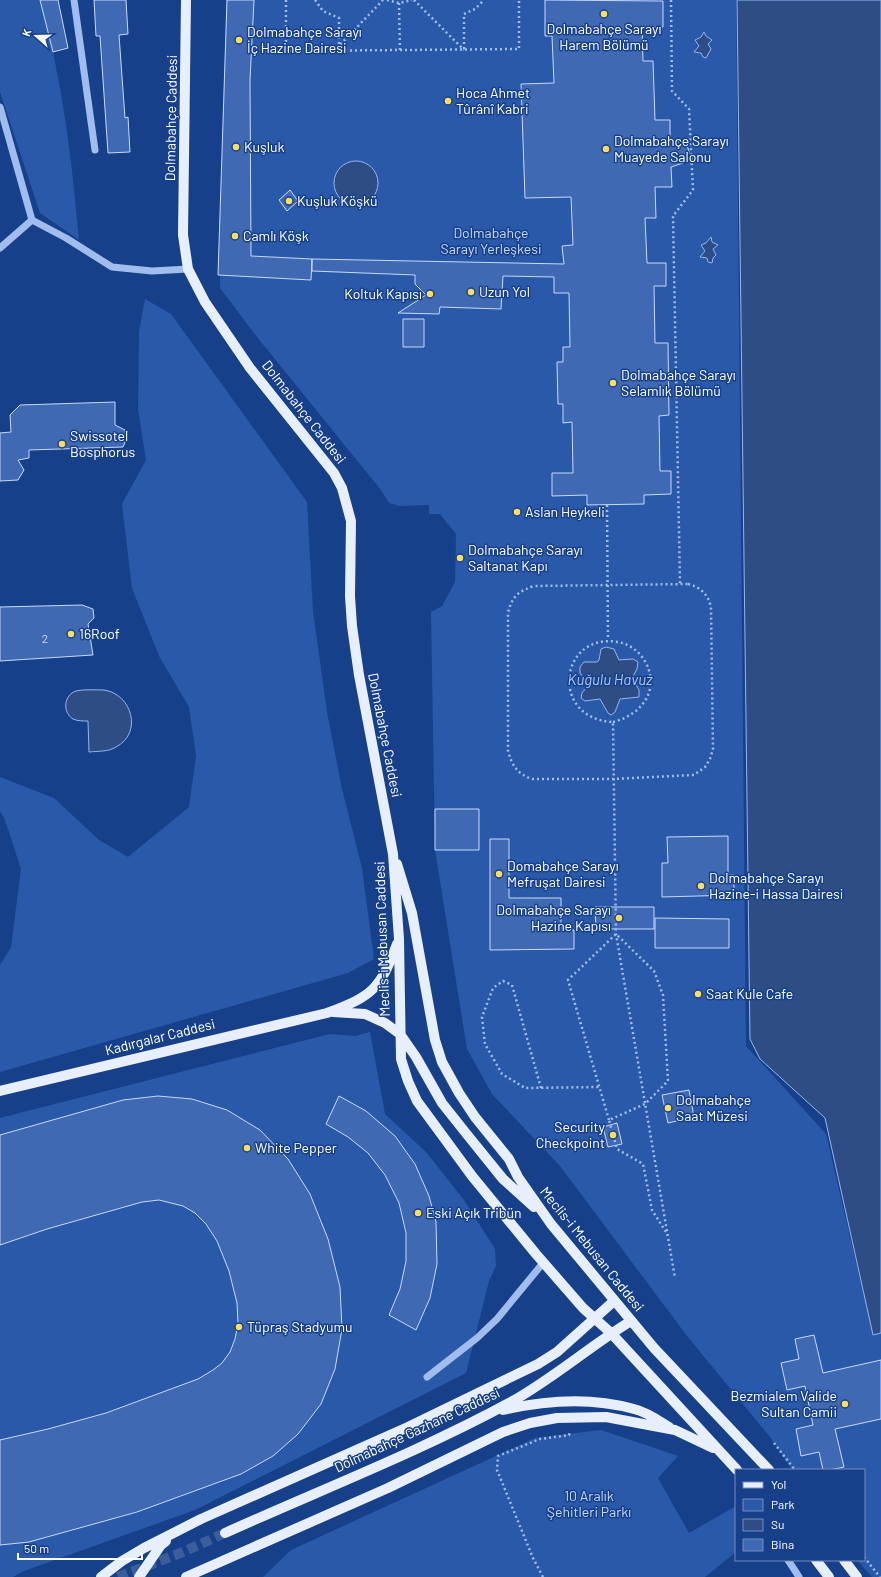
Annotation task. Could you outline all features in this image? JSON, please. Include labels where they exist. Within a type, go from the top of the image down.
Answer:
[{"type":"main road","name":"Dolmabahçe Caddesi","points":[[186,0],[183,235],[188,269],[205,302],[225,333],[250,368],[315,446],[334,473],[342,488],[351,521],[350,596],[352,626],[393,854]]},
{"type":"main road","name":"Meclis-i Mebusan Caddesi","points":[[393,854],[399,939],[401,1059],[408,1081],[417,1101],[472,1176],[543,1263],[583,1308],[611,1333],[717,1450],[737,1469]]},
{"type":"main road","name":"Meclis-i Mebusan Caddesi","points":[[393,854],[412,913],[431,1019],[442,1062],[475,1117],[509,1159],[543,1215],[614,1301],[662,1357],[768,1469]]},
{"type":"main road","name":"Kadırgalar Caddesi","points":[[0,1091],[327,1013],[349,1004],[374,990],[380,982],[399,939]]},
{"type":"main road","name":"Kadırgalar Caddesi","points":[[327,1013],[365,1014],[385,1023],[400,1034]]},
{"type":"main road","points":[[400,1034],[416,1057],[442,1103],[464,1132],[503,1179],[543,1215]]},
{"type":"main road","points":[[139,1577],[161,1545],[201,1519],[408,1427],[518,1374],[557,1352],[614,1301]]},
{"type":"main road","name":"Dolmabahçe Gazhane Caddesi","points":[[225,1533],[511,1402],[569,1366],[611,1333],[631,1321]]},
{"type":"main road","points":[[486,1414],[538,1403],[584,1401],[634,1409],[717,1450]]},
{"type":"main road","points":[[186,1577],[388,1488],[503,1432],[530,1423],[574,1417],[606,1417],[675,1430]]},
{"type":"main road","points":[[101,1577],[122,1561],[144,1548],[176,1534]]},
{"type":"main road","points":[[817,1561],[829,1577]]},
{"type":"main road","points":[[845,1561],[857,1577]]},
{"type":"street","points":[[74,0],[95,150]]},
{"type":"street","points":[[0,107],[32,220],[66,238],[112,267],[152,271],[188,269]]},
{"type":"street","points":[[0,248],[32,220]]},
{"type":"street","points":[[427,1377],[477,1338],[492,1324],[543,1263]]},
{"type":"street","points":[[789,1561],[799,1577]]},
{"type":"path","points":[[286,0],[286,51],[519,49],[519,0]]},
{"type":"path","points":[[315,0],[323,11],[339,18],[339,46]]},
{"type":"path","points":[[331,51],[339,46],[383,0]]},
{"type":"path","points":[[387,0],[399,2],[413,0],[464,50]]},
{"type":"path","points":[[464,50],[464,14],[475,9],[484,0]]},
{"type":"path","points":[[671,0],[672,91],[689,109],[692,190],[673,216],[680,584]]},
{"type":"path","points":[[399,2],[400,50]]},
{"type":"path","points":[[607,505],[608,640]]},
{"type":"path","points":[[688,584],[699,588],[706,596],[711,607],[712,749],[710,760],[705,767],[694,775],[613,779],[532,779],[520,773],[512,765],[508,751],[508,612],[512,600],[520,590],[534,586],[608,585],[688,584]]},
{"type":"path","points":[[608,640],[623,642],[634,648],[645,661],[650,679],[649,692],[640,708],[623,719],[613,722],[594,719],[584,713],[571,695],[569,681],[571,668],[581,652],[596,642],[608,640]]},
{"type":"path","points":[[613,722],[616,934],[675,1278]]},
{"type":"path","points":[[616,934],[568,980],[617,1148],[643,1164],[652,1210],[667,1234]]},
{"type":"path","points":[[608,1120],[645,1104],[668,1082],[663,995],[654,971],[616,934]]},
{"type":"path","points":[[541,1088],[512,985],[503,981],[492,988],[482,1017],[485,1044],[502,1074],[525,1088],[541,1088],[600,1087]]},
{"type":"path","points":[[543,1577],[533,1558],[497,1470],[498,1456],[540,1439],[569,1435],[574,1417]]},
{"type":"path","points":[[774,1443],[794,1469]]},
{"type":"path","points":[[865,1558],[880,1577]]},
{"type":"green space","points":[[0,0],[40,0],[48,29],[65,119],[79,240],[40,213],[0,92]]},
{"type":"green space","name":"Dolmabahçe Sarayı Yerleşkesi","points":[[226,0],[736,0],[746,1046],[826,1134],[873,1335],[881,1333],[881,1577],[872,1577],[858,1561],[865,1561],[865,1469],[791,1469],[770,1437],[687,1336],[560,1166],[492,1094],[467,1049],[435,850],[431,612],[442,606],[455,582],[456,534],[440,514],[429,514],[429,505],[399,506],[389,503],[381,490],[257,337],[220,288]]},
{"type":"green space","points":[[145,299],[171,314],[307,502],[313,611],[327,712],[342,789],[362,868],[374,959],[348,973],[0,1072],[0,965],[11,947],[21,869],[5,820],[0,811],[0,777],[54,798],[99,840],[128,857],[189,807],[196,756],[189,707],[159,656],[132,588],[122,504],[146,460],[138,409],[139,331]]},
{"type":"green space","name":"Tüpraş Stadyumu","points":[[370,1032],[385,1114],[426,1152],[464,1200],[495,1249],[496,1266],[489,1281],[466,1373],[195,1510],[24,1571],[13,1577],[0,1577],[0,1118],[330,1034],[355,1036]]},
{"type":"green space","name":"10 Aralık Şehitleri Parkı","points":[[601,1430],[678,1456],[658,1478],[689,1533],[735,1507],[735,1553],[705,1577],[263,1577],[291,1550],[535,1438]]},
{"type":"water","points":[[737,0],[881,0],[881,1333],[873,1335],[825,1118],[760,1059],[750,1039]]},
{"type":"water","points":[[704,32],[706,36],[712,40],[708,44],[711,49],[706,58],[703,57],[701,53],[694,52],[699,46],[695,40],[701,37]]},
{"type":"water","points":[[356,161],[368,165],[374,171],[378,183],[374,195],[368,201],[356,205],[344,201],[338,195],[334,183],[338,171],[344,165]]},
{"type":"water","points":[[711,237],[712,242],[718,245],[713,249],[716,255],[713,258],[712,263],[708,262],[707,258],[700,257],[705,251],[701,245],[706,243]]},
{"type":"water","name":"Kuğulu Havuz","points":[[606,647],[614,649],[619,660],[633,659],[638,662],[637,669],[632,678],[639,690],[639,697],[620,699],[615,712],[611,715],[608,713],[600,699],[585,701],[581,698],[582,693],[589,684],[580,673],[580,667],[584,662],[597,662],[599,660],[601,649]]},
{"type":"water","points":[[104,690],[114,693],[127,706],[131,715],[129,733],[124,741],[113,749],[89,752],[88,721],[78,721],[69,716],[66,704],[69,696],[76,691]]},
{"type":"building","points":[[40,0],[58,0],[68,48],[53,52]]},
{"type":"building","points":[[94,0],[126,0],[128,34],[119,35],[125,118],[128,117],[130,152],[108,153],[100,36],[96,36]]},
{"type":"building","points":[[227,0],[254,0],[250,80],[251,256],[312,259],[311,280],[218,275]]},
{"type":"building","points":[[545,0],[663,1],[663,27],[642,27],[643,61],[653,61],[655,120],[670,120],[670,139],[684,143],[689,152],[687,159],[683,163],[671,167],[672,187],[655,187],[656,218],[645,218],[647,263],[666,263],[666,286],[654,286],[655,343],[668,343],[669,415],[659,416],[660,471],[671,471],[671,494],[644,495],[644,504],[587,505],[587,495],[552,496],[552,473],[573,473],[572,422],[563,423],[563,404],[558,404],[557,362],[563,362],[563,347],[570,347],[569,293],[554,293],[554,277],[503,276],[501,309],[440,307],[439,314],[398,313],[426,295],[415,284],[415,275],[312,271],[312,259],[564,264],[562,246],[573,245],[571,197],[525,198],[521,84],[554,83],[552,36],[545,36]]},
{"type":"building","name":"Kuşluk Köşkü","points":[[290,190],[298,201],[287,211],[279,200]]},
{"type":"building","points":[[403,319],[424,319],[424,347],[403,347]]},
{"type":"building","name":"Swissotel Bosphorus","points":[[115,402],[115,425],[125,430],[126,440],[123,447],[29,450],[29,458],[18,460],[24,470],[18,480],[0,481],[0,433],[11,432],[10,415],[20,405]]},
{"type":"building","points":[[82,605],[93,609],[94,618],[88,624],[93,655],[0,661],[0,607]]},
{"type":"building","points":[[435,809],[479,809],[479,850],[435,850]]},
{"type":"building","points":[[728,836],[728,875],[734,875],[734,895],[662,897],[662,863],[668,863],[667,837]]},
{"type":"building","name":"Domabahçe Sarayı Mefruşat Dairesi","points":[[490,839],[509,839],[509,898],[561,898],[561,930],[574,930],[574,949],[490,950]]},
{"type":"building","name":"Dolmabahçe Sarayı Hazine Kapısı","points":[[595,907],[654,907],[654,929],[596,929]]},
{"type":"building","points":[[655,918],[729,919],[729,948],[655,948]]},
{"type":"building","points":[[689,1090],[694,1117],[668,1123],[662,1095]]},
{"type":"building","points":[[158,1096],[192,1099],[227,1110],[260,1130],[288,1159],[310,1194],[328,1239],[340,1287],[342,1329],[335,1369],[321,1404],[298,1434],[273,1456],[241,1474],[137,1512],[29,1542],[0,1545],[0,1440],[106,1413],[198,1379],[222,1363],[230,1352],[235,1339],[238,1323],[237,1303],[229,1271],[217,1241],[206,1224],[195,1213],[183,1206],[159,1200],[142,1202],[47,1229],[0,1245],[0,1135],[123,1100]]},
{"type":"building","name":"Eski Açık Tribün","points":[[339,1096],[366,1111],[395,1136],[415,1164],[429,1196],[436,1222],[437,1264],[430,1298],[416,1330],[389,1315],[400,1289],[406,1261],[406,1233],[399,1203],[385,1175],[368,1153],[348,1137],[326,1124]]},
{"type":"building","name":"Security Checkpoint","points":[[617,1123],[622,1144],[608,1147],[603,1127]]},
{"type":"building","name":"Bezmialem Valide Sultan Camii","points":[[814,1335],[823,1373],[881,1360],[881,1419],[835,1429],[844,1467],[823,1469],[819,1452],[801,1456],[796,1429],[813,1425],[805,1386],[787,1390],[781,1363],[799,1359],[795,1339]]},
{"type":"tunnel","points":[[118,1577],[183,1552],[225,1533]]},
{"type":"place","name":"Dolmabahçe Sarayı Harem Bölümü","points":[[604,14]]},
{"type":"place","name":"Dolmabahçe Sarayı İç Hazine Dairesi","points":[[239,40]]},
{"type":"place","name":"Hoca Ahmet Tûrânî Kabri","points":[[448,101]]},
{"type":"place","name":"Kuşluk","points":[[236,147]]},
{"type":"place","name":"Dolmabahçe Sarayı Muayede Salonu","points":[[606,149]]},
{"type":"place","name":"Kuşluk Köşkü","points":[[289,201]]},
{"type":"place","name":"Camlı Köşk","points":[[235,236]]},
{"type":"place","name":"Uzun Yol","points":[[471,292]]},
{"type":"place","name":"Koltuk Kapısı","points":[[430,294]]},
{"type":"place","name":"Dolmabahçe Sarayı Selamlık Bölümü","points":[[613,383]]},
{"type":"place","name":"Swissotel Bosphorus","points":[[62,444]]},
{"type":"place","name":"Aslan Heykeli","points":[[517,512]]},
{"type":"place","name":"Dolmabahçe Sarayı Saltanat Kapı","points":[[460,558]]},
{"type":"place","name":"16Roof","points":[[71,634]]},
{"type":"place","name":"Domabahçe Sarayı Mefruşat Dairesi","points":[[499,874]]},
{"type":"place","name":"Dolmabahçe Sarayı Hazine-i Hassa Dairesi","points":[[701,886]]},
{"type":"place","name":"Dolmabahçe Sarayı Hazine Kapısı","points":[[619,918]]},
{"type":"place","name":"Saat Kule Cafe","points":[[698,994]]},
{"type":"place","name":"Dolmabahçe Saat Müzesi","points":[[668,1108]]},
{"type":"place","name":"Security Checkpoint","points":[[613,1135]]},
{"type":"place","name":"White Pepper","points":[[247,1148]]},
{"type":"place","name":"Eski Açık Tribün","points":[[418,1213]]},
{"type":"place","name":"Tüpraş Stadyumu","points":[[239,1327]]},
{"type":"place","name":"Bezmialem Valide Sultan Camii","points":[[845,1404]]}]
